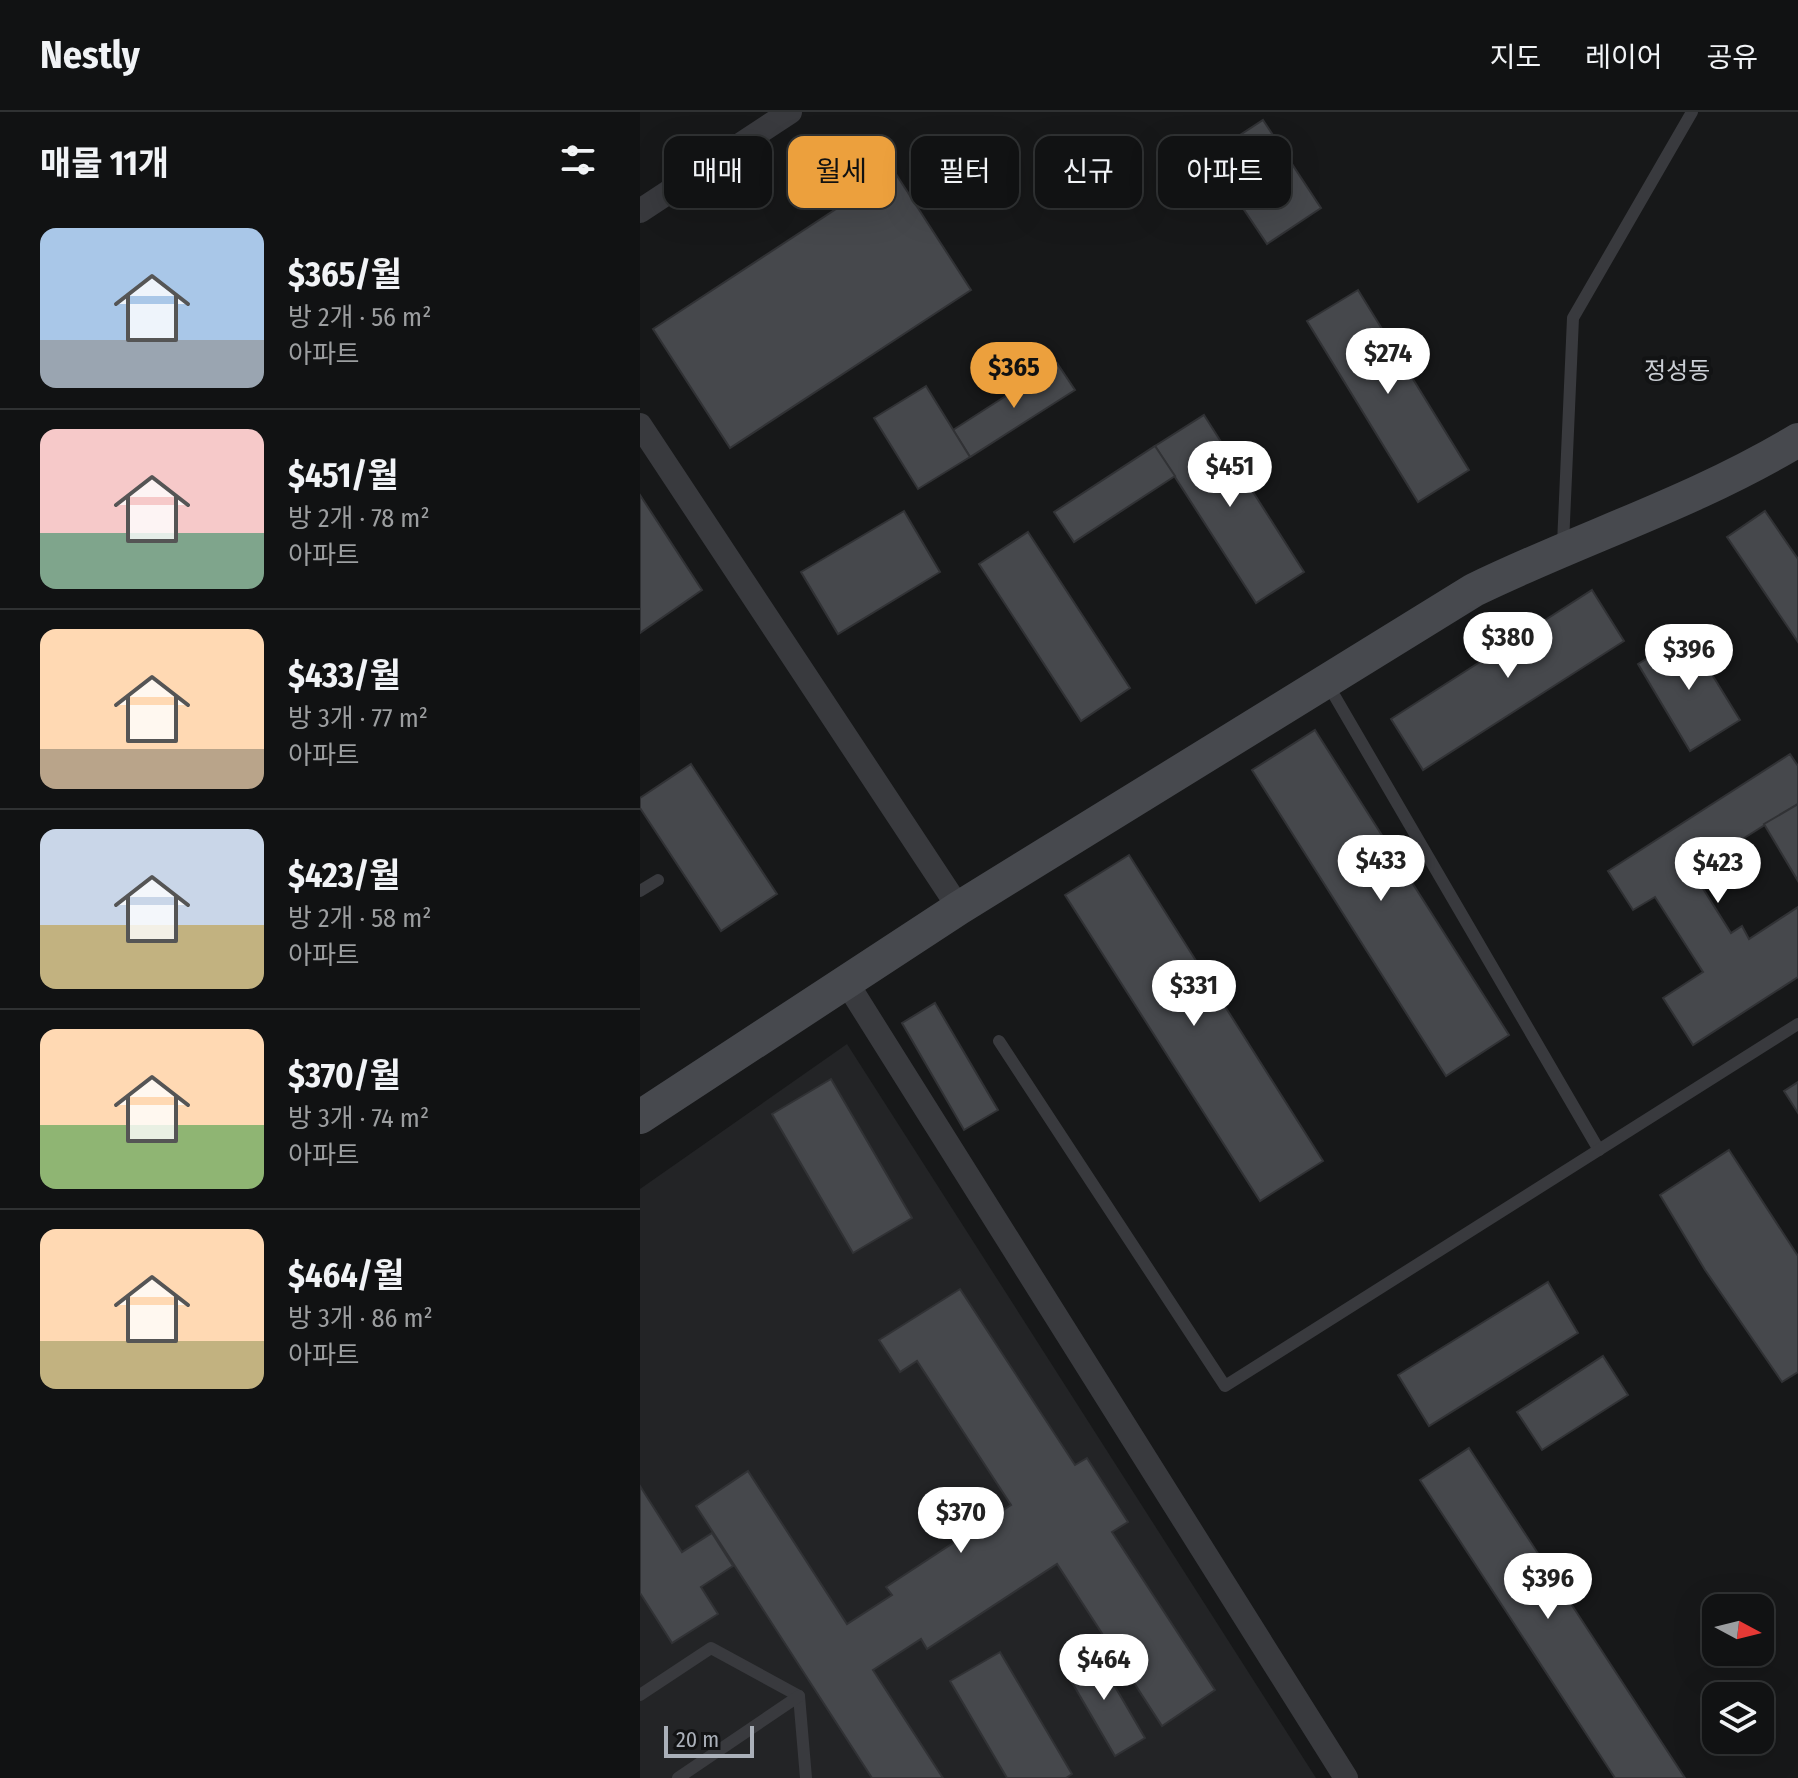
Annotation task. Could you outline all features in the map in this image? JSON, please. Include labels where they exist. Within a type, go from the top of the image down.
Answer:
[{"type":"street","points":[[640,211],[790,112]]},
{"type":"street","points":[[640,425],[959,908]]},
{"type":"street","points":[[640,1117],[845,980],[1474,590],[1563,548],[1622,528],[1685,500],[1742,473],[1798,440]]},
{"type":"street","points":[[845,980],[1346,1778]]},
{"type":"lane","points":[[1563,548],[1573,318],[1692,112]]},
{"type":"lane","points":[[1326,681],[1599,1150]]},
{"type":"lane","points":[[640,891],[658,880]]},
{"type":"lane","points":[[999,1041],[1225,1386],[1798,1024]]},
{"type":"lane","points":[[640,1695],[711,1648],[799,1696]]},
{"type":"lane","points":[[678,1778],[799,1696]]},
{"type":"lane","points":[[799,1696],[806,1778]]},
{"type":"shaded area","points":[[847,1044],[1316,1778],[640,1778],[640,1189]]},
{"type":"building","points":[[1263,120],[1274,136],[1239,136]]},
{"type":"building","points":[[1291,162],[1321,208],[1267,244],[1243,208],[1291,208]]},
{"type":"building","points":[[895,173],[911,197],[911,208],[918,208],[971,290],[730,448],[653,329],[838,208],[895,208]]},
{"type":"building","points":[[1358,290],[1469,470],[1418,502],[1307,321]]},
{"type":"building","points":[[1057,363],[1075,390],[970,457],[953,430]]},
{"type":"building","points":[[926,386],[970,457],[918,489],[874,418]]},
{"type":"building","points":[[1204,415],[1304,572],[1256,603],[1155,446]]},
{"type":"building","points":[[1155,446],[1175,476],[1074,542],[1054,512]]},
{"type":"building","points":[[640,495],[702,590],[640,633]]},
{"type":"building","points":[[904,511],[940,572],[838,634],[801,572]]},
{"type":"building","points":[[1765,511],[1798,559],[1798,642],[1727,537]]},
{"type":"building","points":[[1028,532],[1130,688],[1081,721],[979,564]]},
{"type":"building","points":[[1592,590],[1624,641],[1423,770],[1391,719]]},
{"type":"building","points":[[1687,634],[1740,720],[1690,751],[1638,664]]},
{"type":"building","points":[[1315,730],[1509,1035],[1446,1076],[1252,770]]},
{"type":"building","points":[[1790,754],[1798,766],[1798,804],[1692,871],[1731,933],[1742,926],[1749,939],[1798,907],[1798,977],[1693,1045],[1663,998],[1703,972],[1655,897],[1633,910],[1608,871]]},
{"type":"building","points":[[691,764],[777,894],[721,931],[640,808],[640,798]]},
{"type":"building","points":[[1798,804],[1798,881],[1764,824]]},
{"type":"building","points":[[1129,855],[1323,1161],[1260,1201],[1065,895]]},
{"type":"building","points":[[935,1003],[998,1110],[964,1130],[902,1023]]},
{"type":"building","points":[[831,1079],[912,1218],[853,1253],[772,1114]]},
{"type":"building","points":[[1798,1082],[1798,1113],[1784,1091]]},
{"type":"building","points":[[1729,1150],[1798,1256],[1798,1372],[1782,1382],[1705,1270],[1660,1195]]},
{"type":"building","points":[[1548,1282],[1578,1333],[1429,1426],[1398,1375]]},
{"type":"building","points":[[960,1289],[1075,1465],[1087,1458],[1128,1522],[1112,1532],[1215,1690],[1162,1726],[1057,1564],[927,1649],[921,1639],[873,1670],[943,1778],[872,1778],[696,1506],[748,1471],[847,1624],[892,1595],[886,1587],[1011,1505],[917,1361],[900,1372],[879,1340]]},
{"type":"building","points":[[1603,1356],[1628,1395],[1542,1450],[1517,1412]]},
{"type":"building","points":[[1469,1448],[1685,1778],[1615,1778],[1420,1480]]},
{"type":"building","points":[[640,1486],[682,1552],[712,1533],[733,1566],[701,1587],[718,1614],[672,1643],[640,1593]]},
{"type":"building","points":[[1093,1649],[1145,1738],[1115,1756],[1063,1667]]},
{"type":"building","points":[[1000,1652],[1072,1774],[1066,1778],[1007,1778],[950,1681]]},
{"type":"district","name":"정성동","points":[[1677,371]]}]
